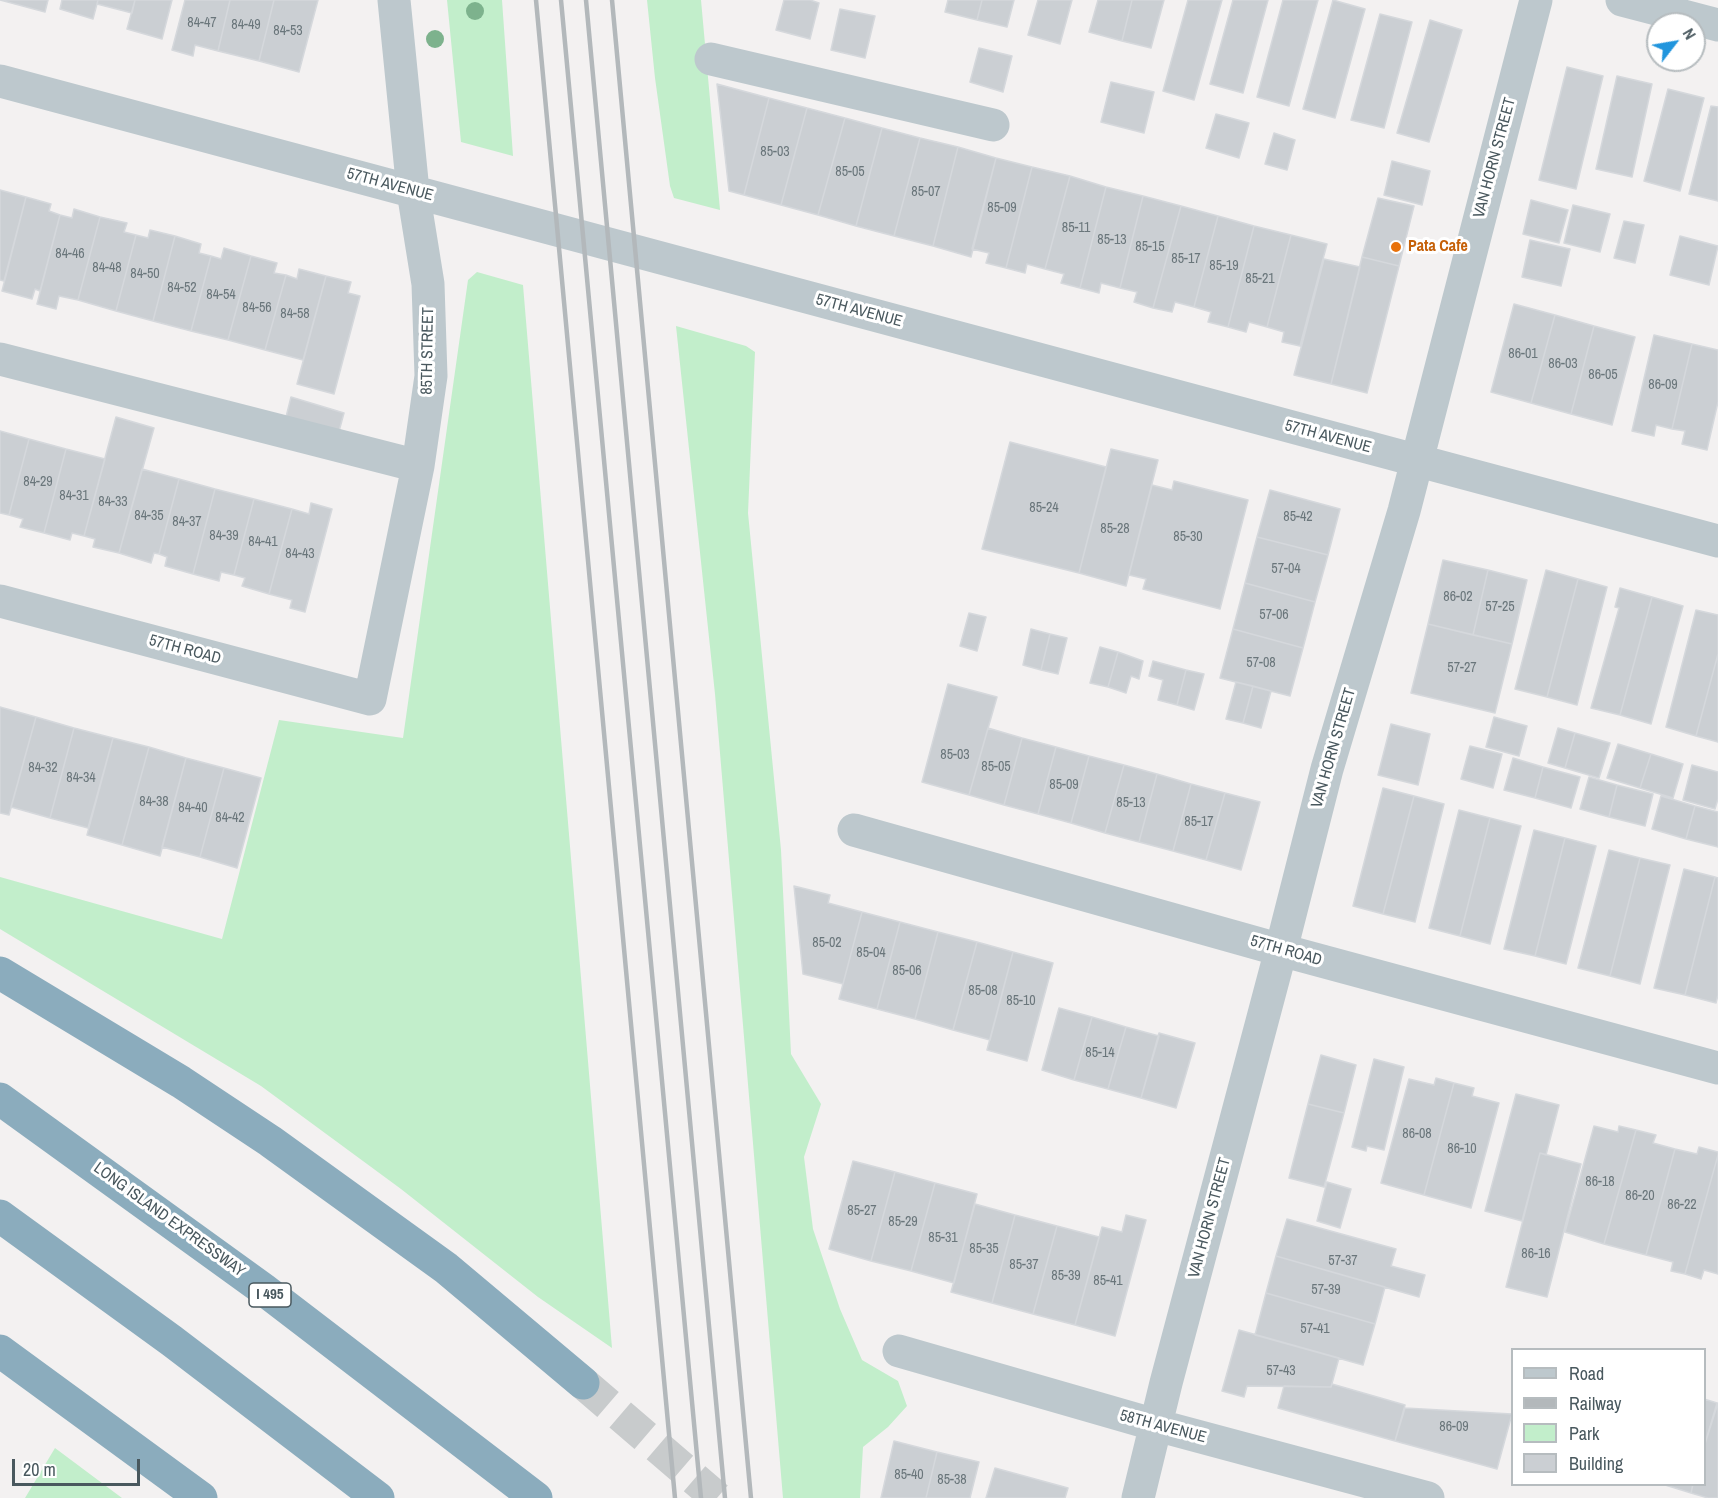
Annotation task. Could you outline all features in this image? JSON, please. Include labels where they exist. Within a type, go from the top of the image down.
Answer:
[{"type":"highway","points":[[0,973],[181,1082],[270,1141],[446,1268],[583,1383]]},
{"type":"highway","name":"LONG ISLAND EXPRESSWAY","points":[[0,1099],[254,1282],[536,1498]]},
{"type":"highway","points":[[0,1216],[172,1341],[378,1498]]},
{"type":"highway","points":[[0,1352],[201,1498]]},
{"type":"street","name":"85TH STREET","points":[[370,699],[418,466],[431,376],[429,284],[413,191],[394,0]]},
{"type":"street","name":"VAN HORN STREET","points":[[1138,1498],[1327,769],[1404,511],[1536,0]]},
{"type":"street","points":[[1622,0],[1718,25]]},
{"type":"street","points":[[711,59],[993,124]]},
{"type":"street","name":"57TH AVENUE","points":[[0,81],[1718,541]]},
{"type":"street","points":[[0,359],[418,466]]},
{"type":"street","name":"57TH ROAD","points":[[0,601],[370,699]]},
{"type":"street","name":"57TH ROAD","points":[[854,830],[1281,950],[1718,1068]]},
{"type":"street","name":"58TH AVENUE","points":[[899,1351],[1156,1425],[1428,1498]]},
{"type":"green space","points":[[447,0],[502,0],[513,156],[461,142]]},
{"type":"green space","points":[[647,0],[701,0],[720,210],[674,198],[670,186],[655,78]]},
{"type":"green space","points":[[477,272],[523,285],[612,1348],[538,1297],[401,1189],[261,1086],[0,929],[0,877],[222,939],[279,720],[403,738],[468,280]]},
{"type":"green space","points":[[676,326],[746,346],[755,352],[748,513],[781,850],[791,1054],[821,1104],[804,1157],[813,1229],[840,1309],[862,1360],[898,1381],[907,1406],[888,1427],[863,1447],[860,1498],[783,1498],[715,694]]},
{"type":"green space","points":[[55,1448],[122,1498],[25,1498]]},
{"type":"building","points":[[0,0],[48,0],[45,12]]},
{"type":"building","points":[[62,0],[98,0],[93,19],[60,9]]},
{"type":"building","points":[[98,0],[135,0],[132,13],[97,4]]},
{"type":"building","points":[[135,0],[172,0],[162,39],[127,29]]},
{"type":"building","points":[[185,0],[230,0],[218,51],[195,45],[193,56],[172,50]]},
{"type":"building","points":[[230,0],[274,0],[259,61],[218,51]]},
{"type":"building","points":[[274,0],[318,0],[299,72],[259,61]]},
{"type":"building","points":[[784,0],[810,0],[819,3],[810,39],[776,30]]},
{"type":"building","points":[[948,0],[982,0],[977,20],[945,12]]},
{"type":"building","points":[[982,0],[1014,0],[1007,27],[977,20]]},
{"type":"building","points":[[1038,0],[1072,0],[1060,44],[1028,35]]},
{"type":"building","points":[[1098,0],[1132,0],[1122,41],[1089,32]]},
{"type":"building","points":[[1132,0],[1164,0],[1151,48],[1122,41]]},
{"type":"building","points":[[1188,0],[1222,0],[1194,100],[1163,91]]},
{"type":"building","points":[[1233,0],[1268,0],[1243,93],[1210,84]]},
{"type":"building","points":[[1283,0],[1318,0],[1289,106],[1257,97]]},
{"type":"building","points":[[1333,0],[1365,9],[1335,118],[1303,109]]},
{"type":"building","points":[[840,9],[875,16],[865,58],[831,50]]},
{"type":"building","points":[[1380,14],[1412,22],[1384,128],[1351,120]]},
{"type":"building","points":[[1430,20],[1462,30],[1429,142],[1397,133]]},
{"type":"building","points":[[979,48],[1012,56],[1003,92],[970,82]]},
{"type":"building","points":[[1567,67],[1603,76],[1576,189],[1539,180]]},
{"type":"building","points":[[1617,76],[1652,84],[1632,177],[1596,169]]},
{"type":"building","points":[[1111,82],[1154,92],[1144,133],[1101,122]]},
{"type":"building","points":[[717,84],[769,98],[744,195],[729,191]]},
{"type":"building","points":[[1668,89],[1704,98],[1680,191],[1644,181]]},
{"type":"building","points":[[769,98],[807,108],[781,205],[744,195]]},
{"type":"building","points":[[1711,106],[1718,107],[1718,201],[1689,194]]},
{"type":"building","points":[[807,108],[845,118],[818,215],[781,205]]},
{"type":"building","points":[[1216,114],[1249,123],[1239,158],[1206,148]]},
{"type":"building","points":[[845,118],[882,128],[856,226],[818,215]]},
{"type":"building","points":[[882,128],[920,138],[894,236],[856,226]]},
{"type":"building","points":[[1274,133],[1295,140],[1287,170],[1265,164]]},
{"type":"building","points":[[920,138],[958,147],[933,246],[894,236]]},
{"type":"building","points":[[958,147],[996,158],[971,257],[933,246]]},
{"type":"building","points":[[996,158],[1032,167],[1006,268],[986,263],[989,253],[972,249]]},
{"type":"building","points":[[1392,161],[1430,171],[1422,205],[1384,195]]},
{"type":"building","points":[[1032,167],[1070,176],[1045,269],[1027,264],[1025,273],[1006,268]]},
{"type":"building","points":[[1070,176],[1106,187],[1080,288],[1061,283],[1064,274],[1045,269]]},
{"type":"building","points":[[1106,187],[1143,196],[1120,288],[1101,283],[1099,293],[1080,288]]},
{"type":"building","points":[[0,190],[26,197],[4,281],[0,280]]},
{"type":"building","points":[[1143,196],[1181,206],[1153,308],[1134,302],[1137,292],[1120,288]]},
{"type":"building","points":[[26,197],[51,204],[49,211],[60,215],[40,291],[35,289],[32,299],[2,291]]},
{"type":"building","points":[[1378,198],[1414,206],[1399,266],[1362,257]]},
{"type":"building","points":[[1531,200],[1568,210],[1559,243],[1523,234]]},
{"type":"building","points":[[1573,205],[1610,214],[1600,252],[1564,243]]},
{"type":"building","points":[[1181,206],[1218,216],[1194,307],[1175,302],[1172,312],[1153,308]]},
{"type":"building","points":[[74,209],[100,217],[78,300],[59,296],[56,309],[37,304],[60,215],[72,218]]},
{"type":"building","points":[[1218,216],[1254,226],[1228,327],[1208,322],[1211,312],[1194,307]]},
{"type":"building","points":[[100,217],[127,223],[124,232],[136,235],[116,311],[78,300]]},
{"type":"building","points":[[1624,221],[1644,225],[1635,263],[1614,258]]},
{"type":"building","points":[[1254,226],[1291,235],[1267,327],[1249,322],[1246,332],[1228,327]]},
{"type":"building","points":[[150,230],[175,236],[153,321],[116,311],[136,235],[148,238]]},
{"type":"building","points":[[1291,235],[1327,244],[1300,346],[1282,342],[1284,332],[1267,327]]},
{"type":"building","points":[[175,236],[201,244],[199,253],[211,256],[191,331],[153,321]]},
{"type":"building","points":[[1680,236],[1718,246],[1709,285],[1670,275]]},
{"type":"building","points":[[1530,240],[1570,249],[1561,286],[1522,277]]},
{"type":"building","points":[[224,248],[251,256],[228,340],[191,331],[211,256],[221,259]]},
{"type":"building","points":[[251,256],[277,263],[274,273],[286,275],[265,350],[228,340]]},
{"type":"building","points":[[1362,257],[1399,266],[1367,393],[1331,384]]},
{"type":"building","points":[[1324,259],[1360,267],[1331,384],[1294,375]]},
{"type":"building","points":[[299,269],[326,276],[303,360],[265,350],[286,275],[297,279]]},
{"type":"building","points":[[326,276],[351,282],[348,293],[360,296],[334,394],[297,384]]},
{"type":"building","points":[[1514,304],[1555,315],[1531,403],[1491,392]]},
{"type":"building","points":[[1555,315],[1594,326],[1571,414],[1531,403]]},
{"type":"building","points":[[1594,326],[1635,337],[1612,425],[1571,414]]},
{"type":"building","points":[[1654,335],[1692,344],[1672,429],[1656,425],[1654,436],[1632,431]]},
{"type":"building","points":[[1692,344],[1718,350],[1718,402],[1707,450],[1682,444],[1685,431],[1672,429]]},
{"type":"building","points":[[291,397],[344,413],[338,435],[285,421]]},
{"type":"building","points":[[116,417],[154,428],[119,553],[93,547],[95,539],[84,536]]},
{"type":"building","points":[[0,431],[29,439],[9,515],[0,513]]},
{"type":"building","points":[[29,439],[66,449],[44,533],[20,527],[23,519],[9,515]]},
{"type":"building","points":[[1010,442],[1106,467],[1079,573],[982,549]]},
{"type":"building","points":[[66,449],[105,459],[84,536],[72,533],[70,540],[44,533]]},
{"type":"building","points":[[1111,449],[1158,460],[1126,586],[1079,573]]},
{"type":"building","points":[[142,469],[179,479],[159,554],[154,553],[151,563],[119,553]]},
{"type":"building","points":[[179,479],[215,489],[193,574],[165,566],[167,557],[159,554]]},
{"type":"building","points":[[1174,481],[1248,500],[1220,609],[1143,589],[1146,579],[1129,575],[1152,485],[1172,490]]},
{"type":"building","points":[[215,489],[254,499],[234,575],[221,572],[219,581],[193,574]]},
{"type":"building","points":[[1270,490],[1340,509],[1328,555],[1257,537]]},
{"type":"building","points":[[254,499],[292,509],[269,594],[242,586],[245,578],[234,575]]},
{"type":"building","points":[[311,503],[332,509],[305,612],[290,608],[292,600],[269,594],[292,509],[309,514]]},
{"type":"building","points":[[1257,537],[1328,555],[1315,602],[1245,583]]},
{"type":"building","points":[[1443,560],[1488,570],[1473,635],[1428,624]]},
{"type":"building","points":[[1488,570],[1527,580],[1512,644],[1473,635]]},
{"type":"building","points":[[1546,570],[1578,579],[1547,697],[1515,689]]},
{"type":"building","points":[[1578,579],[1607,587],[1577,705],[1547,697]]},
{"type":"building","points":[[1245,583],[1315,602],[1303,648],[1233,629]]},
{"type":"building","points":[[1620,588],[1652,597],[1620,715],[1591,708],[1619,608],[1615,607]]},
{"type":"building","points":[[1652,597],[1683,606],[1651,724],[1620,715]]},
{"type":"building","points":[[1696,610],[1718,615],[1718,654],[1696,736],[1666,727]]},
{"type":"building","points":[[969,613],[986,617],[977,651],[960,646]]},
{"type":"building","points":[[1428,624],[1512,644],[1495,713],[1411,693]]},
{"type":"building","points":[[1031,629],[1050,634],[1041,670],[1023,665]]},
{"type":"building","points":[[1233,629],[1303,648],[1290,696],[1220,678]]},
{"type":"building","points":[[1050,634],[1067,638],[1058,674],[1041,670]]},
{"type":"building","points":[[1100,647],[1118,652],[1108,687],[1090,683]]},
{"type":"building","points":[[1118,652],[1143,661],[1139,679],[1131,676],[1126,693],[1108,687]]},
{"type":"building","points":[[1718,654],[1718,742],[1696,736]]},
{"type":"building","points":[[1153,661],[1186,670],[1177,705],[1158,700],[1163,680],[1149,676]]},
{"type":"building","points":[[1186,670],[1204,674],[1194,710],[1177,705]]},
{"type":"building","points":[[1236,682],[1253,686],[1243,723],[1226,719]]},
{"type":"building","points":[[948,684],[997,697],[969,795],[922,782]]},
{"type":"building","points":[[1253,686],[1271,691],[1261,728],[1243,723]]},
{"type":"building","points":[[0,707],[36,717],[9,815],[0,813]]},
{"type":"building","points":[[36,717],[74,728],[50,818],[11,807]]},
{"type":"building","points":[[1494,717],[1527,726],[1519,756],[1486,747]]},
{"type":"building","points":[[1391,724],[1430,734],[1418,785],[1378,775]]},
{"type":"building","points":[[74,728],[113,738],[88,828],[50,818]]},
{"type":"building","points":[[988,728],[1022,738],[1004,805],[969,795]]},
{"type":"building","points":[[1558,728],[1575,733],[1565,768],[1548,763]]},
{"type":"building","points":[[1575,733],[1610,743],[1599,778],[1565,768]]},
{"type":"building","points":[[113,738],[149,747],[122,845],[87,835]]},
{"type":"building","points":[[1022,738],[1056,747],[1038,814],[1004,805]]},
{"type":"building","points":[[1618,744],[1651,754],[1640,788],[1607,778]]},
{"type":"building","points":[[1470,746],[1502,754],[1493,788],[1461,779]]},
{"type":"building","points":[[149,747],[186,758],[160,856],[122,845]]},
{"type":"building","points":[[1056,747],[1089,756],[1071,823],[1038,814]]},
{"type":"building","points":[[1651,754],[1683,764],[1673,798],[1640,788]]},
{"type":"building","points":[[1089,756],[1124,765],[1105,833],[1071,823]]},
{"type":"building","points":[[186,758],[224,768],[200,857],[162,847]]},
{"type":"building","points":[[1513,758],[1543,767],[1535,798],[1504,790]]},
{"type":"building","points":[[1124,765],[1157,774],[1139,842],[1105,833]]},
{"type":"building","points":[[1692,765],[1718,772],[1718,799],[1715,809],[1683,800]]},
{"type":"building","points":[[1543,767],[1580,777],[1571,808],[1535,798]]},
{"type":"building","points":[[224,768],[261,778],[237,868],[200,857]]},
{"type":"building","points":[[1157,774],[1191,784],[1173,851],[1139,842]]},
{"type":"building","points":[[1589,777],[1617,785],[1609,817],[1580,809]]},
{"type":"building","points":[[1191,784],[1225,793],[1206,860],[1173,851]]},
{"type":"building","points":[[1617,785],[1653,794],[1645,826],[1609,817]]},
{"type":"building","points":[[1383,788],[1414,796],[1383,914],[1353,906]]},
{"type":"building","points":[[1225,793],[1260,802],[1241,870],[1206,860]]},
{"type":"building","points":[[1414,796],[1444,804],[1415,922],[1383,914]]},
{"type":"building","points":[[1661,796],[1695,806],[1686,839],[1652,829]]},
{"type":"building","points":[[1695,806],[1718,812],[1718,847],[1686,839]]},
{"type":"building","points":[[1459,810],[1490,818],[1460,936],[1429,928]]},
{"type":"building","points":[[1490,818],[1521,826],[1490,944],[1460,936]]},
{"type":"building","points":[[1534,830],[1565,838],[1535,956],[1504,949]]},
{"type":"building","points":[[1565,838],[1596,846],[1566,964],[1535,956]]},
{"type":"building","points":[[1609,850],[1640,858],[1610,976],[1578,968]]},
{"type":"building","points":[[1640,858],[1670,865],[1640,984],[1610,976]]},
{"type":"building","points":[[1684,869],[1715,877],[1685,995],[1654,988]]},
{"type":"building","points":[[1715,877],[1718,878],[1718,995],[1716,1003],[1685,995]]},
{"type":"building","points":[[794,886],[830,895],[828,903],[862,912],[843,984],[803,974]]},
{"type":"building","points":[[862,912],[900,922],[877,1009],[839,999]]},
{"type":"building","points":[[900,922],[938,932],[915,1019],[877,1009]]},
{"type":"building","points":[[938,932],[977,942],[953,1030],[915,1019]]},
{"type":"building","points":[[977,942],[1013,952],[990,1040],[953,1030]]},
{"type":"building","points":[[1013,952],[1053,963],[1027,1061],[987,1050]]},
{"type":"building","points":[[1059,1008],[1092,1017],[1074,1080],[1042,1070]]},
{"type":"building","points":[[1092,1017],[1126,1027],[1108,1089],[1074,1080]]},
{"type":"building","points":[[1126,1027],[1159,1036],[1141,1098],[1108,1089]]},
{"type":"building","points":[[1159,1033],[1195,1043],[1176,1108],[1141,1098]]},
{"type":"building","points":[[1321,1055],[1356,1065],[1344,1113],[1308,1104]]},
{"type":"building","points":[[1374,1059],[1404,1067],[1384,1150],[1367,1146],[1366,1151],[1352,1147]]},
{"type":"building","points":[[1436,1078],[1454,1083],[1424,1195],[1381,1183],[1409,1079],[1434,1085]]},
{"type":"building","points":[[1454,1083],[1474,1088],[1472,1096],[1499,1103],[1471,1208],[1424,1195]]},
{"type":"building","points":[[1516,1094],[1559,1105],[1546,1155],[1540,1153],[1522,1221],[1485,1211]]},
{"type":"building","points":[[1308,1104],[1344,1113],[1324,1187],[1289,1178]]},
{"type":"building","points":[[1594,1126],[1618,1132],[1619,1126],[1636,1130],[1604,1244],[1565,1232]]},
{"type":"building","points":[[1636,1130],[1656,1135],[1653,1143],[1675,1149],[1646,1255],[1604,1244]]},
{"type":"building","points":[[1699,1147],[1718,1152],[1718,1155],[1685,1274],[1671,1271],[1673,1262],[1646,1255],[1675,1149],[1697,1154]]},
{"type":"building","points":[[1540,1153],[1581,1164],[1547,1297],[1506,1287]]},
{"type":"building","points":[[1718,1155],[1718,1274],[1704,1270],[1701,1279],[1685,1274]]},
{"type":"building","points":[[853,1161],[895,1172],[871,1261],[829,1249]]},
{"type":"building","points":[[895,1172],[935,1183],[911,1271],[871,1261]]},
{"type":"building","points":[[1327,1182],[1351,1189],[1340,1228],[1317,1221]]},
{"type":"building","points":[[935,1183],[977,1194],[954,1283],[911,1271]]},
{"type":"building","points":[[975,1204],[1015,1215],[992,1303],[951,1292]]},
{"type":"building","points":[[1015,1215],[1057,1226],[1033,1314],[992,1303]]},
{"type":"building","points":[[1126,1215],[1146,1220],[1115,1336],[1075,1325],[1102,1227],[1122,1232]]},
{"type":"building","points":[[1287,1219],[1396,1249],[1391,1266],[1425,1275],[1419,1297],[1276,1256]]},
{"type":"building","points":[[1057,1226],[1099,1237],[1075,1325],[1033,1314]]},
{"type":"building","points":[[1276,1256],[1385,1287],[1375,1324],[1266,1293]]},
{"type":"building","points":[[1266,1293],[1375,1324],[1363,1365],[1255,1335]]},
{"type":"building","points":[[1239,1330],[1339,1358],[1331,1387],[1247,1386],[1244,1397],[1222,1391]]},
{"type":"building","points":[[1332,1384],[1405,1405],[1395,1441],[1278,1408],[1284,1386],[1331,1387]]},
{"type":"building","points":[[1706,1400],[1717,1403],[1706,1440]]},
{"type":"building","points":[[1718,1403],[1718,1498],[1708,1498],[1691,1493],[1693,1486],[1706,1486],[1706,1441]]},
{"type":"building","points":[[1405,1408],[1511,1414],[1497,1469],[1395,1441]]},
{"type":"building","points":[[894,1441],[937,1452],[926,1498],[881,1498]]},
{"type":"building","points":[[937,1452],[979,1462],[970,1498],[926,1498]]},
{"type":"building","points":[[995,1468],[1068,1488],[1065,1498],[986,1498]]},
{"type":"building","points":[[1668,1486],[1693,1486],[1691,1493]]},
{"type":"tunnel","points":[[583,1383],[717,1498]]},
{"type":"railway","points":[[536,0],[675,1498]]},
{"type":"railway","points":[[561,0],[701,1498]]},
{"type":"railway","points":[[586,0],[725,1498]]},
{"type":"railway","points":[[612,0],[751,1498]]},
{"type":"place","name":"Pata Cafe","points":[[1396,247]]}]
